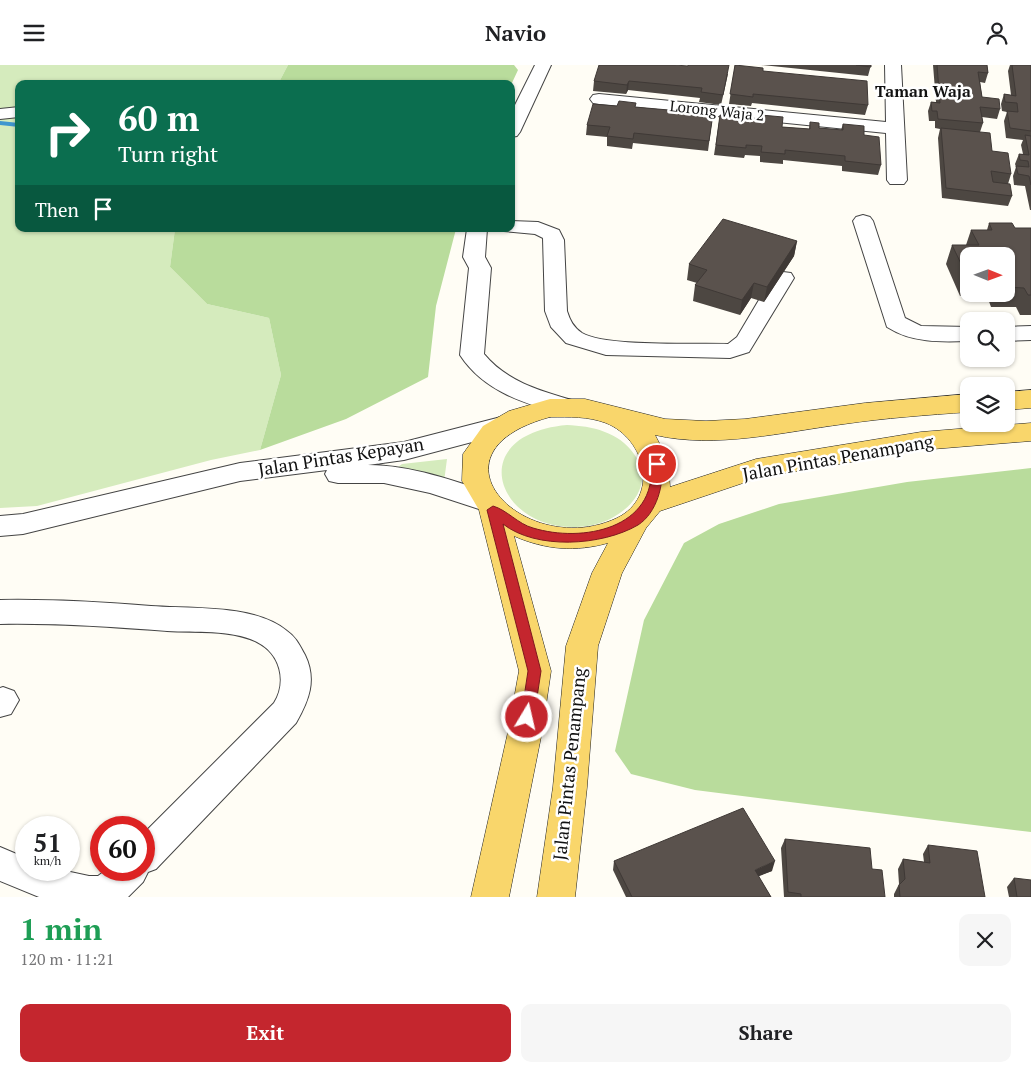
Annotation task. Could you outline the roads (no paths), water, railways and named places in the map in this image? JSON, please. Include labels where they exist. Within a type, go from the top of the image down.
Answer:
[{"type":"main road","points":[[1015,400],[1031,399]]},
{"type":"main road","name":"Jalan Pintas Penampang","points":[[601,413],[665,428],[706,430],[745,428],[865,412],[960,404]]},
{"type":"main road","points":[[489,506],[510,523],[528,531],[567,539],[606,533],[642,513],[655,491],[658,478],[657,464],[652,451],[643,438],[631,428],[601,413],[566,407],[530,411],[504,423],[489,436],[481,447],[476,460],[475,474],[478,488],[489,506],[535,671],[525,732],[490,897]]},
{"type":"main road","name":"Jalan Pintas Penampang","points":[[556,897],[570,787],[582,646],[607,573],[642,513],[766,467],[920,441],[1031,432]]},
{"type":"street","points":[[515,124],[544,65]]},
{"type":"street","points":[[894,65],[896,180]]},
{"type":"street","name":"Lorong Waja 2","points":[[599,99],[894,128]]},
{"type":"street","points":[[0,114],[15,112]]},
{"type":"street","points":[[863,221],[895,322],[904,329],[918,333],[960,334]]},
{"type":"street","points":[[515,227],[538,228],[552,234],[554,240],[556,311],[558,321],[571,338],[586,344],[606,348],[730,351],[740,347],[746,341],[783,278]]},
{"type":"street","points":[[477,232],[474,257],[480,268],[472,355],[480,367],[505,385],[566,407]]},
{"type":"street","points":[[474,257],[463,267],[458,360],[495,397],[504,423]]},
{"type":"street","points":[[1015,333],[1031,333]]},
{"type":"street","name":"Jalan Pintas Kepayan","points":[[0,526],[23,524],[240,472],[404,451],[504,423]]},
{"type":"street","name":"Jalan Pintas Kepayan","points":[[240,472],[384,474],[432,484],[489,506]]},
{"type":"street","points":[[0,611],[124,615],[246,626],[270,635],[284,647],[295,665],[294,697],[285,713],[155,846]]},
{"type":"street","points":[[0,864],[76,895],[100,893],[121,881]]},
{"type":"waterway","points":[[0,123],[15,125]]},
{"type":"district","name":"Taman Waja","points":[[923,91]]}]
